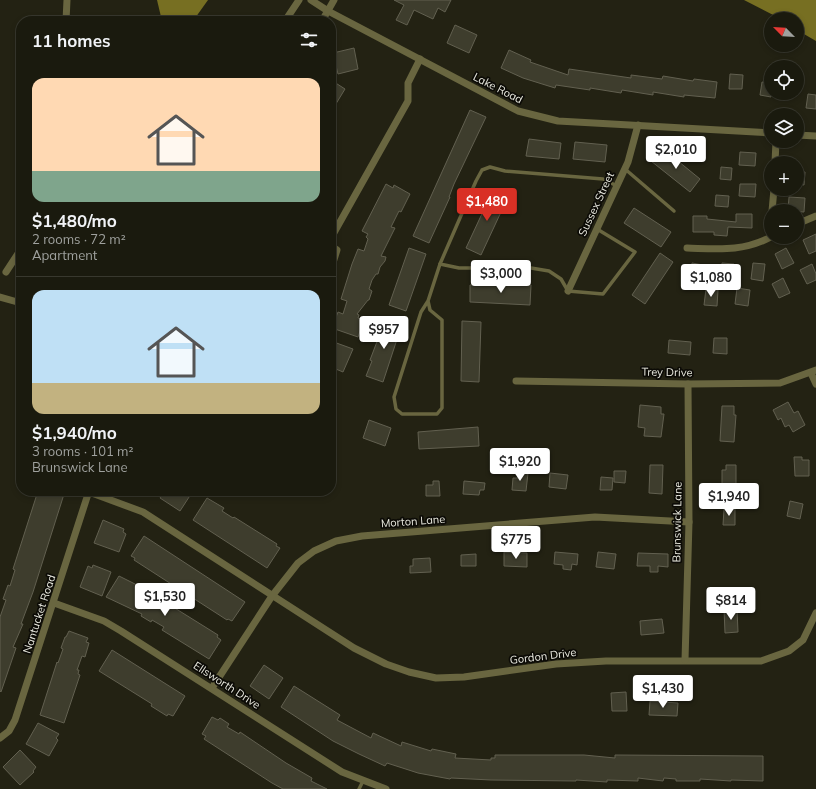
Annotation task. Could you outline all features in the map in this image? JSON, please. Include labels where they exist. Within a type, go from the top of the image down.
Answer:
[{"type":"street","points":[[66,0],[66,16]]},
{"type":"street","points":[[288,16],[299,0]]},
{"type":"street","name":"Lake Road","points":[[311,0],[328,11],[518,111],[558,121],[764,133]]},
{"type":"street","points":[[325,16],[334,0]]},
{"type":"street","points":[[336,229],[408,100],[408,83],[420,60]]},
{"type":"street","name":"Sussex Street","points":[[568,291],[628,162],[638,125]]},
{"type":"street","points":[[804,135],[816,136]]},
{"type":"street","points":[[804,221],[816,216]]},
{"type":"street","points":[[687,248],[732,250],[764,241]]},
{"type":"street","points":[[6,272],[16,257]]},
{"type":"street","points":[[0,297],[16,302]]},
{"type":"street","points":[[813,372],[816,384]]},
{"type":"street","name":"Trey Drive","points":[[516,381],[688,384],[780,383],[813,372]]},
{"type":"street","name":"Brunswick Lane","points":[[685,660],[689,522],[688,384]]},
{"type":"street","name":"Nantucket Road","points":[[0,738],[9,730],[15,720],[88,496]]},
{"type":"street","name":"Gordon Drive","points":[[100,496],[143,512],[360,651],[386,664],[409,672],[436,678],[464,677],[556,664],[606,661],[761,661],[789,651],[803,640],[816,613]]},
{"type":"street","name":"Morton Lane","points":[[212,688],[272,596],[298,563],[314,551],[336,541],[362,536],[595,516],[689,522]]},
{"type":"street","name":"Ellsworth Drive","points":[[54,603],[121,630],[342,772],[386,789]]},
{"type":"lane","points":[[428,301],[430,310],[442,320],[442,408],[437,414],[402,414],[396,409],[394,397],[421,312],[428,301],[440,264],[482,170],[490,167],[505,171],[603,179],[617,186]]},
{"type":"lane","points":[[625,169],[674,211]]},
{"type":"lane","points":[[440,264],[459,268],[531,268],[549,271],[562,279],[568,291],[603,294],[636,252],[597,229]]},
{"type":"lane","points":[[360,789],[363,781]]},
{"type":"shaded area","points":[[157,0],[208,0],[197,16],[161,16]]},
{"type":"shaded area","points":[[744,0],[816,0],[816,41],[804,34],[804,12],[767,12]]},
{"type":"building","points":[[394,0],[451,0],[445,12],[438,8],[433,19],[414,10],[407,25],[396,20],[404,5]]},
{"type":"building","points":[[455,25],[477,35],[469,53],[447,43]]},
{"type":"building","points":[[354,48],[358,69],[338,74],[336,66],[336,52]]},
{"type":"building","points":[[509,50],[531,60],[530,62],[568,75],[569,69],[631,78],[631,75],[662,79],[663,76],[693,81],[694,79],[717,82],[715,98],[684,95],[684,97],[653,92],[653,95],[622,90],[621,93],[556,85],[555,88],[523,78],[501,68]]},
{"type":"building","points":[[730,74],[743,75],[742,89],[729,89]]},
{"type":"building","points":[[762,82],[764,82],[764,96],[760,95]]},
{"type":"building","points":[[336,83],[345,89],[336,104]]},
{"type":"building","points":[[808,94],[816,95],[816,109],[806,108]]},
{"type":"building","points":[[470,110],[486,117],[454,184],[450,197],[429,243],[413,236]]},
{"type":"building","points":[[529,139],[561,143],[559,159],[526,156]]},
{"type":"building","points":[[575,142],[607,145],[605,162],[573,159]]},
{"type":"building","points":[[662,148],[700,179],[690,192],[651,161]]},
{"type":"building","points":[[740,152],[756,153],[755,166],[739,165]]},
{"type":"building","points":[[721,167],[732,168],[731,180],[720,179]]},
{"type":"building","points":[[386,184],[393,188],[394,185],[410,194],[391,227],[395,228],[381,256],[386,257],[385,261],[380,267],[378,274],[376,274],[372,280],[369,289],[372,291],[369,300],[357,314],[359,315],[358,318],[364,320],[358,337],[336,329],[336,317],[338,312],[343,314],[347,301],[341,299],[358,249],[364,251],[368,239],[366,237],[368,234],[362,231]]},
{"type":"building","points":[[740,184],[756,184],[755,197],[739,196]]},
{"type":"building","points":[[493,190],[508,197],[481,255],[466,248]]},
{"type":"building","points":[[716,195],[729,196],[728,207],[715,206]]},
{"type":"building","points":[[789,197],[805,198],[804,212],[804,204],[788,204]]},
{"type":"building","points":[[634,208],[671,232],[661,247],[624,223]]},
{"type":"building","points":[[736,214],[752,214],[752,228],[728,227],[727,236],[714,235],[714,232],[693,232],[693,216],[707,216],[707,219],[736,222]]},
{"type":"building","points":[[816,234],[816,251],[809,254],[804,240]]},
{"type":"building","points":[[409,248],[426,254],[406,311],[389,305]]},
{"type":"building","points":[[786,248],[794,263],[782,269],[775,254]]},
{"type":"building","points":[[660,253],[673,262],[645,304],[632,295]]},
{"type":"building","points":[[692,263],[703,265],[702,281],[690,280]]},
{"type":"building","points":[[722,263],[734,264],[733,281],[721,280]]},
{"type":"building","points":[[753,263],[765,264],[763,281],[751,279]]},
{"type":"building","points":[[812,264],[816,274],[816,280],[807,284],[800,270]]},
{"type":"building","points":[[783,278],[790,293],[779,298],[772,284]]},
{"type":"building","points":[[470,285],[531,285],[530,305],[470,302]]},
{"type":"building","points":[[737,288],[750,290],[748,306],[735,304]]},
{"type":"building","points":[[706,289],[718,290],[717,306],[704,305]]},
{"type":"building","points":[[386,318],[402,324],[383,382],[366,376],[372,361],[370,360]]},
{"type":"building","points":[[462,321],[481,322],[479,382],[461,381]]},
{"type":"building","points":[[714,338],[727,338],[727,354],[713,353]]},
{"type":"building","points":[[669,340],[691,342],[690,355],[668,353]]},
{"type":"building","points":[[336,343],[353,349],[343,372],[336,369]]},
{"type":"building","points":[[788,402],[794,413],[798,411],[805,425],[793,432],[789,425],[785,427],[781,418],[778,420],[773,410]]},
{"type":"building","points":[[640,405],[661,407],[661,414],[664,414],[661,437],[644,436],[645,428],[638,427]]},
{"type":"building","points":[[722,406],[734,406],[734,415],[736,415],[734,442],[720,441]]},
{"type":"building","points":[[369,420],[391,428],[385,446],[363,438]]},
{"type":"building","points":[[478,427],[479,446],[419,449],[418,432]]},
{"type":"building","points":[[794,457],[802,457],[802,460],[809,460],[809,476],[795,476]]},
{"type":"building","points":[[650,465],[663,465],[662,494],[649,493]]},
{"type":"building","points":[[726,465],[736,465],[736,486],[722,486],[722,470],[726,470]]},
{"type":"building","points":[[614,471],[626,471],[625,483],[614,482]]},
{"type":"building","points":[[519,472],[528,473],[526,491],[512,490],[513,478],[518,478]]},
{"type":"building","points":[[550,473],[568,475],[566,489],[549,487]]},
{"type":"building","points":[[601,477],[613,478],[612,490],[600,490]]},
{"type":"building","points":[[433,481],[439,481],[440,496],[426,496],[426,485],[433,485]]},
{"type":"building","points":[[464,481],[485,483],[484,490],[480,490],[479,495],[463,494]]},
{"type":"building","points":[[36,496],[63,496],[33,592],[21,624],[23,624],[13,647],[16,648],[1,692],[0,617],[6,600],[3,599],[8,585],[10,586],[15,570],[13,569]]},
{"type":"building","points":[[161,496],[190,496],[180,511],[160,498]]},
{"type":"building","points":[[207,498],[224,508],[222,511],[277,544],[276,546],[280,548],[267,568],[193,520]]},
{"type":"building","points":[[790,501],[803,504],[800,519],[787,516]]},
{"type":"building","points":[[724,509],[735,509],[735,525],[723,525]]},
{"type":"building","points":[[103,520],[124,529],[123,532],[126,534],[119,552],[94,543]]},
{"type":"building","points":[[144,536],[245,602],[232,621],[227,620],[134,560],[135,558],[131,556]]},
{"type":"building","points":[[504,552],[527,553],[527,567],[504,566]]},
{"type":"building","points":[[555,552],[578,554],[577,565],[572,564],[571,570],[563,569],[563,565],[554,564]]},
{"type":"building","points":[[598,552],[616,554],[614,569],[596,567]]},
{"type":"building","points":[[638,553],[668,554],[668,567],[658,566],[658,572],[650,572],[650,566],[637,566]]},
{"type":"building","points":[[476,554],[476,566],[461,566],[461,555]]},
{"type":"building","points":[[430,558],[431,572],[410,573],[410,566],[413,566],[413,559]]},
{"type":"building","points":[[93,565],[111,572],[102,596],[80,587],[88,566],[92,568]]},
{"type":"building","points":[[119,576],[141,587],[218,635],[217,637],[221,640],[209,659],[162,630],[164,627],[152,620],[151,622],[141,616],[142,614],[106,597]]},
{"type":"building","points":[[724,609],[737,609],[738,632],[725,633]]},
{"type":"building","points":[[662,619],[664,633],[641,635],[640,621]]},
{"type":"building","points":[[69,631],[88,638],[86,642],[89,643],[85,657],[82,656],[77,670],[79,670],[78,674],[80,675],[64,723],[40,715],[57,662],[58,663],[63,649],[61,648]]},
{"type":"building","points":[[112,650],[185,696],[173,716],[168,714],[167,716],[151,706],[152,704],[99,671]]},
{"type":"building","points":[[264,665],[283,678],[269,699],[250,686]]},
{"type":"building","points":[[294,686],[340,715],[337,720],[371,738],[373,733],[401,746],[402,742],[431,751],[432,749],[456,754],[455,758],[491,760],[491,758],[495,758],[495,755],[584,755],[615,758],[615,755],[763,756],[763,781],[700,779],[700,781],[676,781],[676,779],[664,778],[663,781],[638,778],[638,781],[607,780],[607,782],[576,780],[491,780],[450,779],[418,773],[387,763],[385,766],[359,754],[333,741],[281,707]]},
{"type":"building","points":[[626,692],[627,711],[612,711],[611,693]]},
{"type":"building","points":[[650,701],[678,703],[677,716],[649,715]]},
{"type":"building","points":[[212,717],[218,720],[220,718],[229,724],[227,727],[239,734],[240,732],[286,763],[312,778],[311,781],[327,789],[283,789],[272,783],[204,739],[206,736],[202,734]]},
{"type":"building","points":[[38,723],[59,734],[56,738],[58,740],[49,756],[26,744]]},
{"type":"building","points":[[20,750],[36,767],[33,771],[34,772],[20,785],[3,767]]}]
